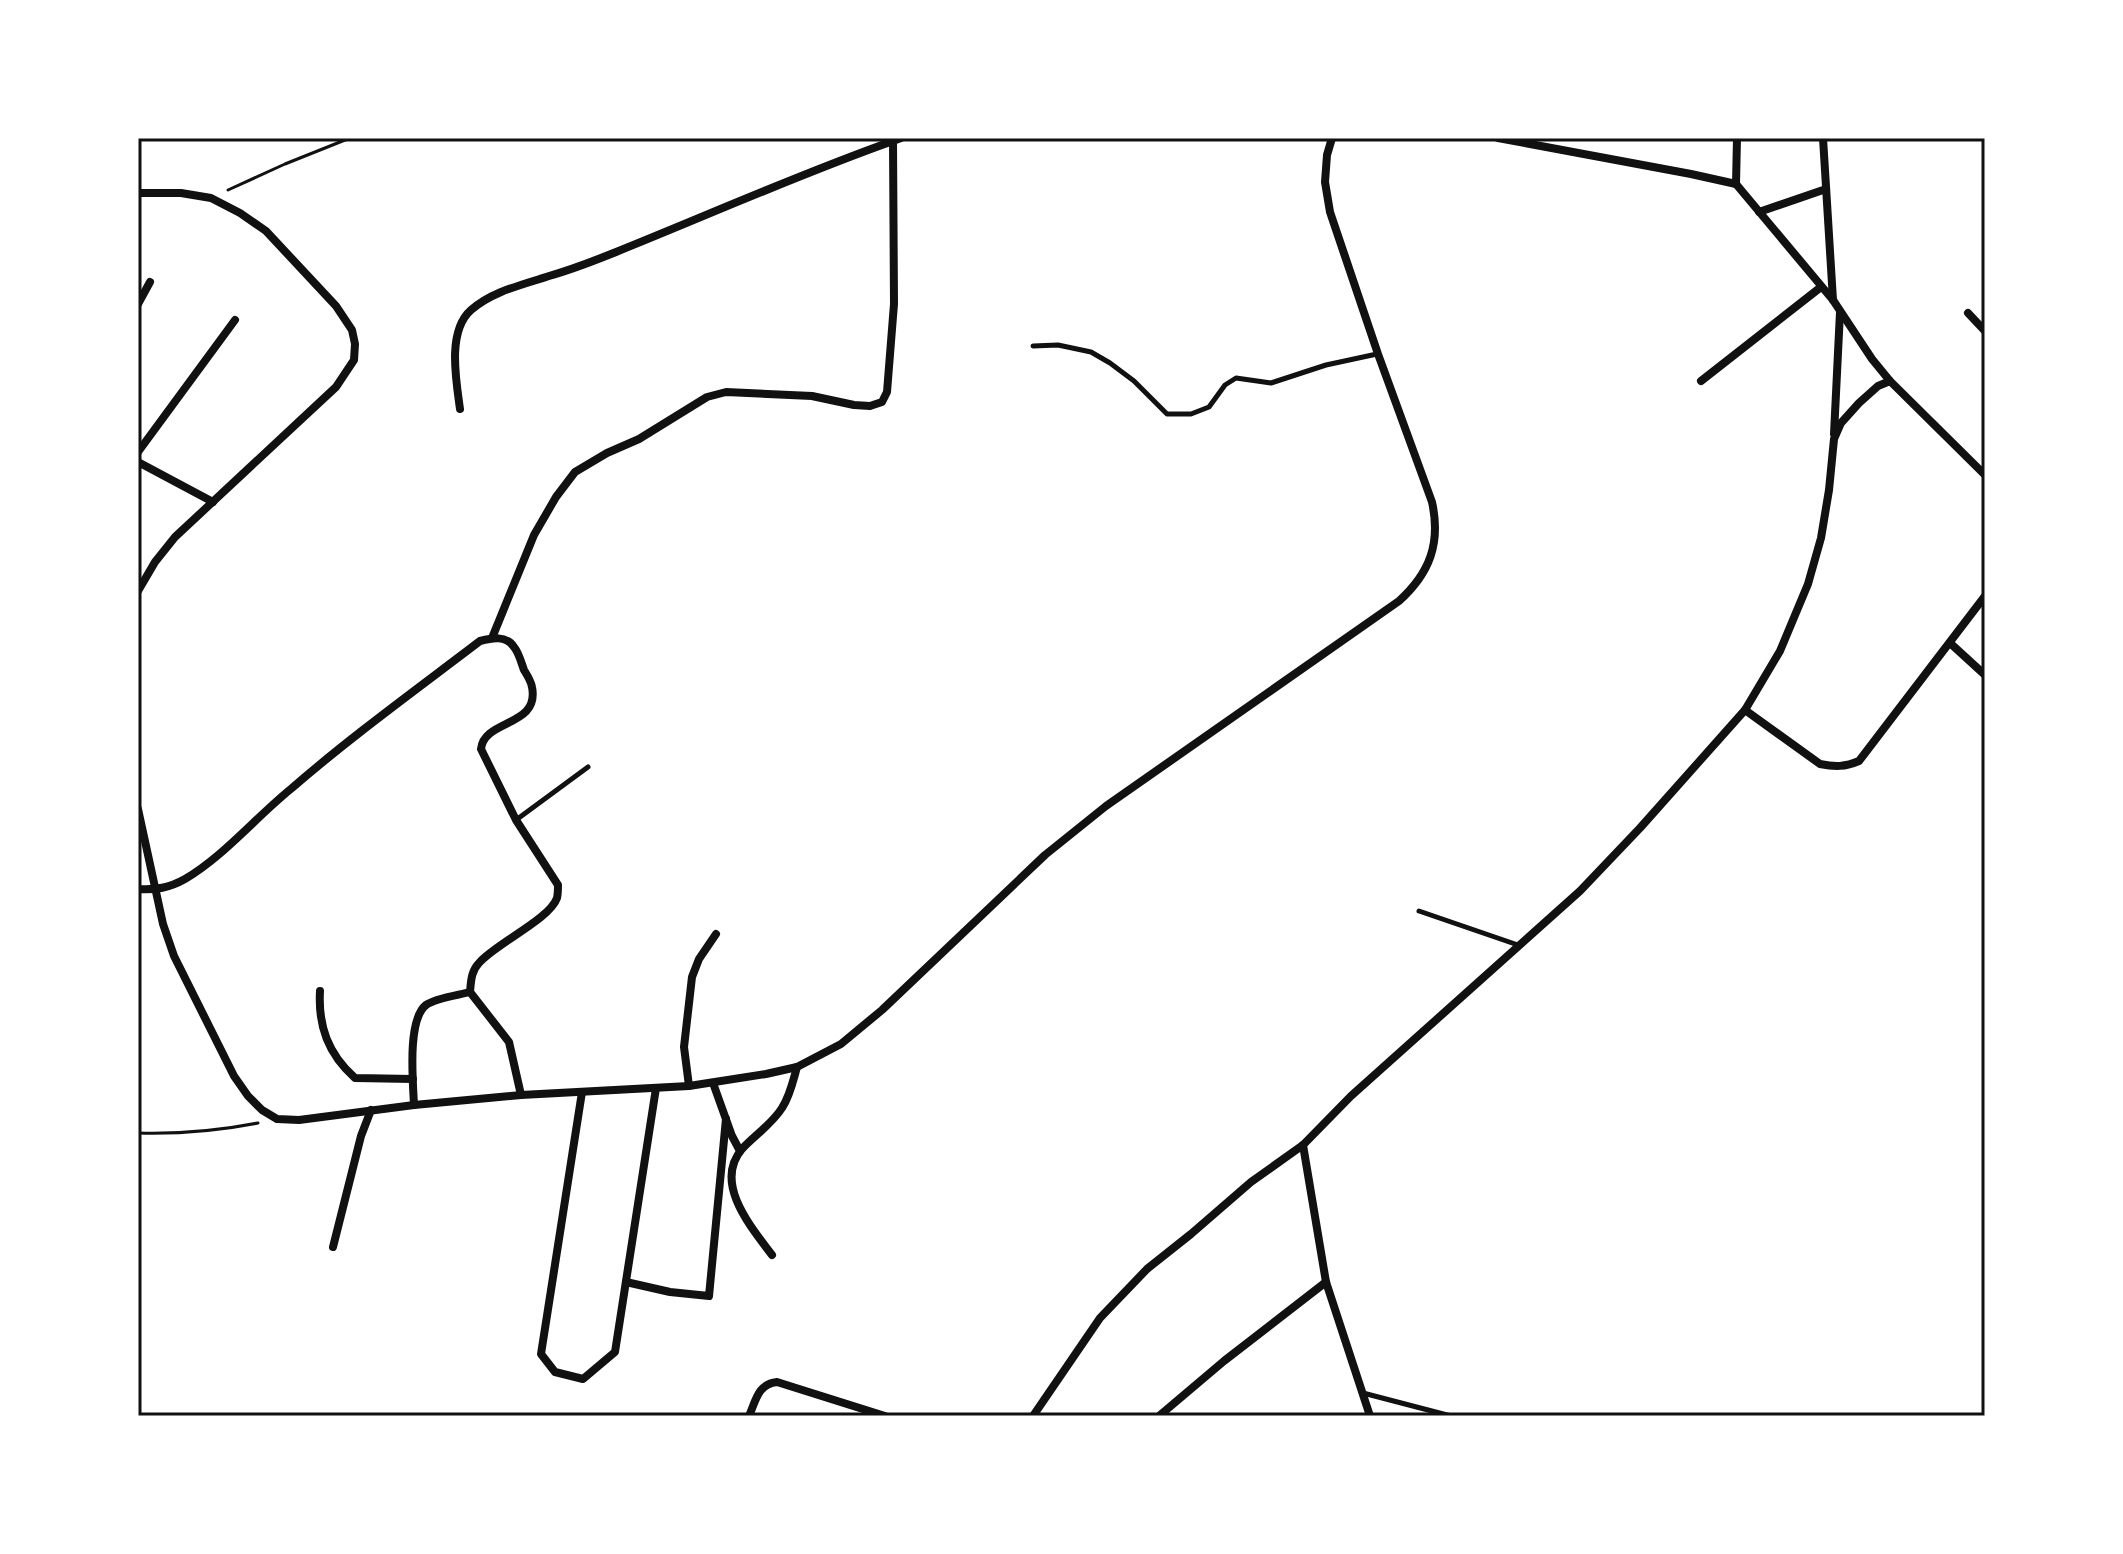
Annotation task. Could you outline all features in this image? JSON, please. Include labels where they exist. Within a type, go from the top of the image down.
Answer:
[{"type":"street","points":[[138,809],[163,924],[174,956],[234,1076],[262,1110],[277,1119],[299,1120],[521,1095],[713,1083],[797,1067],[841,1044],[882,1010],[1045,855],[1106,806],[1399,601],[1420,577],[1436,541],[1437,522],[1330,212],[1325,182],[1332,138]]},
{"type":"street","points":[[1498,138],[1736,184],[1833,300],[1890,381],[1985,475]]},
{"type":"street","points":[[1736,184],[1737,138]]},
{"type":"street","points":[[1823,138],[1833,300]]},
{"type":"street","points":[[460,409],[455,346],[460,327],[470,311],[506,289],[610,255],[823,166],[897,140],[894,304],[887,392],[882,402],[870,406],[854,405],[812,396],[726,392],[707,397],[639,439],[575,472],[534,535],[492,638]]},
{"type":"street","points":[[1759,212],[1826,189]]},
{"type":"street","points":[[138,193],[181,193],[211,198],[266,231],[336,306],[352,330],[355,344],[354,360],[336,387],[175,537],[138,591]]},
{"type":"street","points":[[138,304],[150,282]]},
{"type":"street","points":[[1701,381],[1821,287]]},
{"type":"street","points":[[1033,1416],[1100,1318],[1147,1269],[1251,1182],[1303,1145],[1351,1096],[1580,891],[1745,710],[1780,651],[1808,584],[1823,526],[1834,439],[1840,312]]},
{"type":"street","points":[[1968,313],[1985,331]]},
{"type":"street","points":[[138,452],[235,320]]},
{"type":"street","points":[[1834,439],[1841,423],[1859,403],[1878,386],[1890,381]]},
{"type":"street","points":[[138,462],[213,502]]},
{"type":"street","points":[[1745,710],[1820,764],[1834,767],[1859,761],[1985,596]]},
{"type":"street","points":[[138,889],[157,890],[182,881],[216,858],[327,758],[480,641],[492,638],[513,644],[532,687],[529,709],[487,735],[481,749],[516,820],[558,885],[556,901],[546,912],[479,963],[471,976],[470,992],[509,1042],[521,1095]]},
{"type":"street","points":[[1950,643],[1985,675]]},
{"type":"street","points":[[689,1086],[684,1047],[692,977],[699,959],[716,934]]},
{"type":"street","points":[[320,991],[321,1024],[329,1048],[342,1066],[355,1078],[413,1079]]},
{"type":"street","points":[[414,1105],[417,1018],[427,1004],[470,992]]},
{"type":"street","points":[[772,1255],[745,1220],[733,1189],[732,1167],[740,1151],[781,1111],[797,1067]]},
{"type":"street","points":[[713,1083],[740,1151]]},
{"type":"street","points":[[582,1092],[541,1354],[555,1372],[583,1379],[615,1352],[656,1088]]},
{"type":"street","points":[[333,1247],[361,1136],[371,1110]]},
{"type":"street","points":[[626,1282],[670,1292],[709,1296],[726,1119]]},
{"type":"street","points":[[1303,1145],[1326,1282],[1370,1416]]},
{"type":"street","points":[[1159,1416],[1326,1282]]},
{"type":"street","points":[[749,1416],[763,1386],[777,1382],[885,1416]]},
{"type":"lane","points":[[1033,346],[1058,345],[1091,352],[1134,381],[1167,414],[1178,415],[1209,407],[1225,385],[1236,378],[1271,383],[1326,365],[1378,354]]},
{"type":"lane","points":[[516,820],[588,767]]},
{"type":"lane","points":[[1419,911],[1518,945]]},
{"type":"lane","points":[[1362,1393],[1451,1416]]},
{"type":"path","points":[[211,198],[350,138]]},
{"type":"path","points":[[138,1133],[176,1134],[234,1128],[277,1119]]}]
